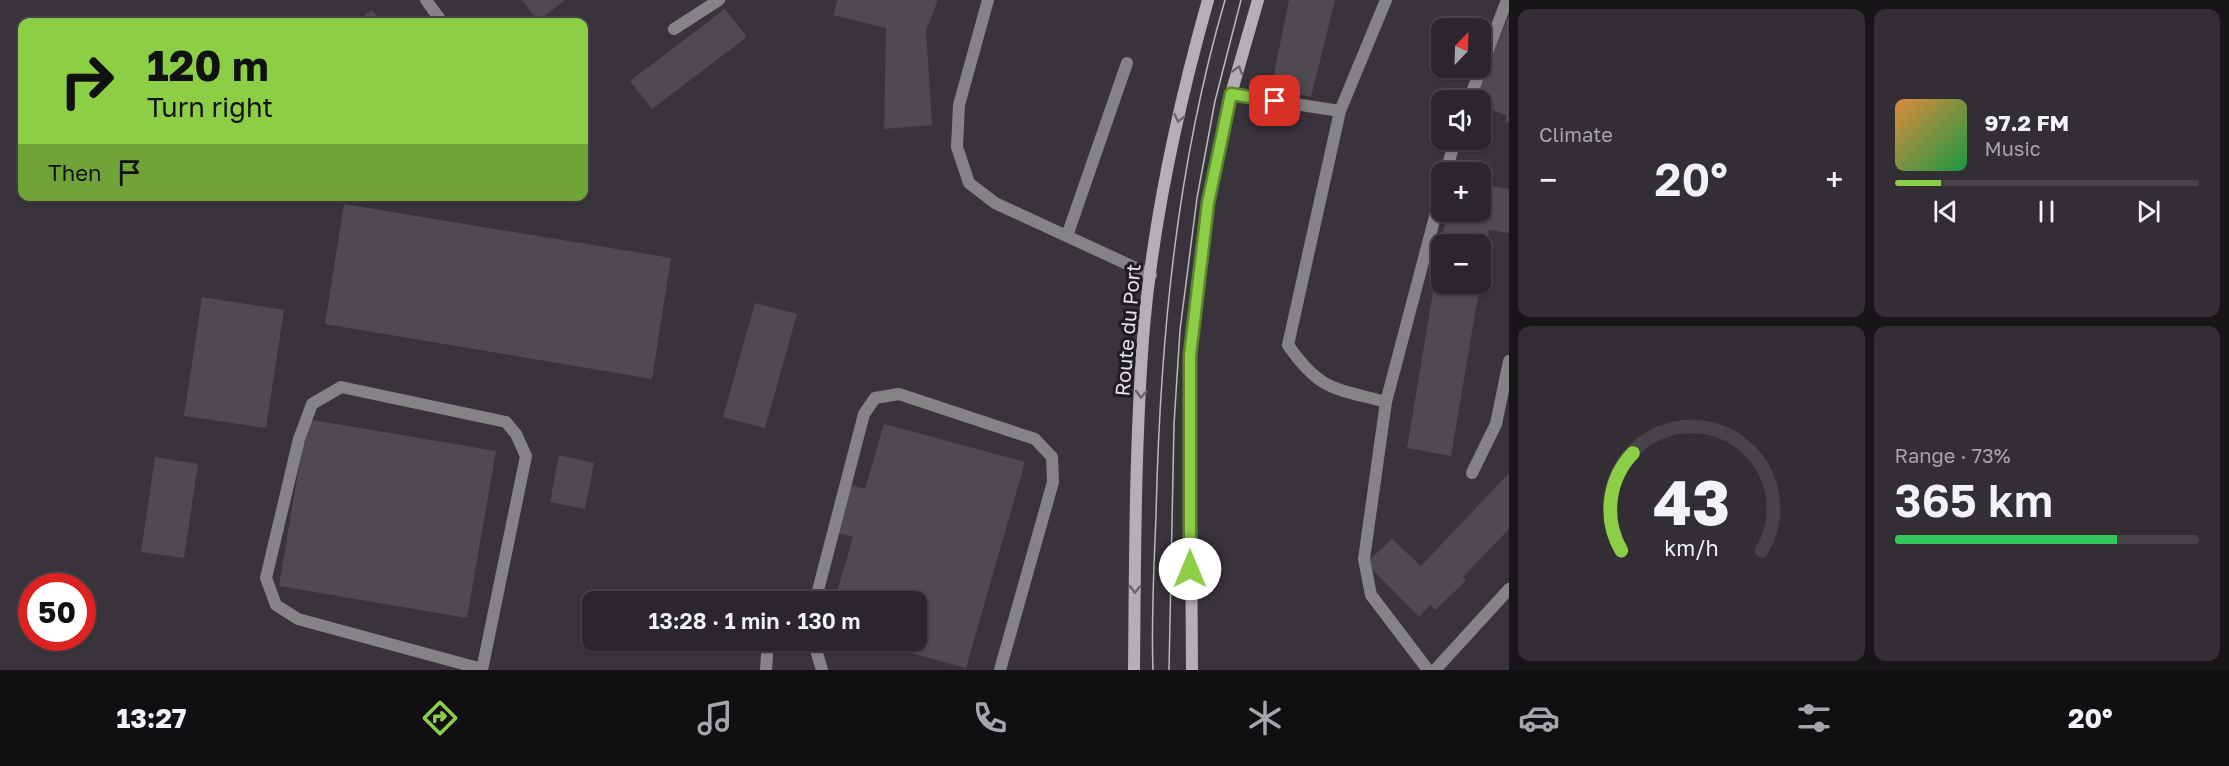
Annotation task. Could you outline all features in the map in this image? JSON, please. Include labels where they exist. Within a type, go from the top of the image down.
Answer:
[{"type":"main road","name":"Route du Port","points":[[1134,670],[1143,337],[1163,186],[1208,0]]},
{"type":"main road","points":[[1192,670],[1190,355],[1208,203],[1231,94],[1258,0]]},
{"type":"street","points":[[426,0],[439,18]]},
{"type":"street","points":[[674,29],[719,0]]},
{"type":"street","points":[[988,0],[959,105],[957,147],[969,183],[995,203],[1151,275]]},
{"type":"street","points":[[1386,0],[1340,111],[1288,345],[1306,370],[1328,387],[1386,402]]},
{"type":"street","points":[[1473,90],[1507,0]]},
{"type":"street","points":[[1067,236],[1127,63]]},
{"type":"street","points":[[1231,94],[1340,111]]},
{"type":"street","points":[[1428,670],[1371,595],[1364,559],[1386,402],[1434,222]]},
{"type":"street","points":[[1472,473],[1496,424],[1509,361]]},
{"type":"street","points":[[341,387],[506,422],[516,434],[526,456],[482,669],[298,619],[276,605],[266,578],[299,440],[312,404],[341,387]]},
{"type":"street","points":[[818,591],[864,414],[875,398],[899,394],[1035,439],[1052,457],[1053,482],[1000,670]]},
{"type":"street","points":[[1496,424],[1509,413]]},
{"type":"street","points":[[1436,670],[1508,592]]},
{"type":"street","points":[[766,670],[767,651]]},
{"type":"street","points":[[816,651],[822,670]]},
{"type":"building","points":[[522,0],[565,0],[542,18],[536,18]]},
{"type":"building","points":[[838,0],[938,0],[926,30],[932,125],[884,129],[886,28],[833,15]]},
{"type":"building","points":[[1289,0],[1335,0],[1311,97],[1271,88]]},
{"type":"building","points":[[725,9],[747,37],[652,109],[630,81]]},
{"type":"building","points":[[372,10],[379,18],[361,18]]},
{"type":"building","points":[[1509,15],[1509,123],[1505,121],[1507,116],[1494,110],[1491,106],[1491,90],[1479,88],[1483,78],[1491,78],[1491,59]]},
{"type":"building","points":[[1491,186],[1509,189],[1509,233],[1489,230],[1488,234],[1443,234],[1445,222],[1491,222]]},
{"type":"building","points":[[344,204],[671,258],[652,379],[325,324]]},
{"type":"building","points":[[1433,294],[1478,294],[1451,456],[1407,448]]},
{"type":"building","points":[[202,297],[284,310],[266,428],[184,416]]},
{"type":"building","points":[[755,303],[797,314],[765,428],[723,417]]},
{"type":"building","points":[[307,419],[496,451],[467,618],[279,586]]},
{"type":"building","points":[[884,424],[1025,462],[966,668],[902,651],[927,651],[927,591],[837,591],[853,537],[838,533],[851,485],[865,489]]},
{"type":"building","points":[[559,455],[594,463],[585,509],[550,502]]},
{"type":"building","points":[[155,457],[198,464],[184,558],[141,552]]},
{"type":"building","points":[[1509,473],[1509,529],[1463,577],[1466,581],[1435,610],[1430,605],[1419,617],[1366,563],[1392,539],[1421,566]]},
{"type":"tram line","points":[[1153,670],[1158,451],[1167,321],[1183,191],[1194,127],[1225,0]]},
{"type":"tram line","points":[[1169,670],[1174,424],[1180,330],[1197,198],[1215,101],[1241,0]]},
{"type":"route","points":[[1190,569],[1190,355],[1208,203],[1231,94],[1275,101]]}]
